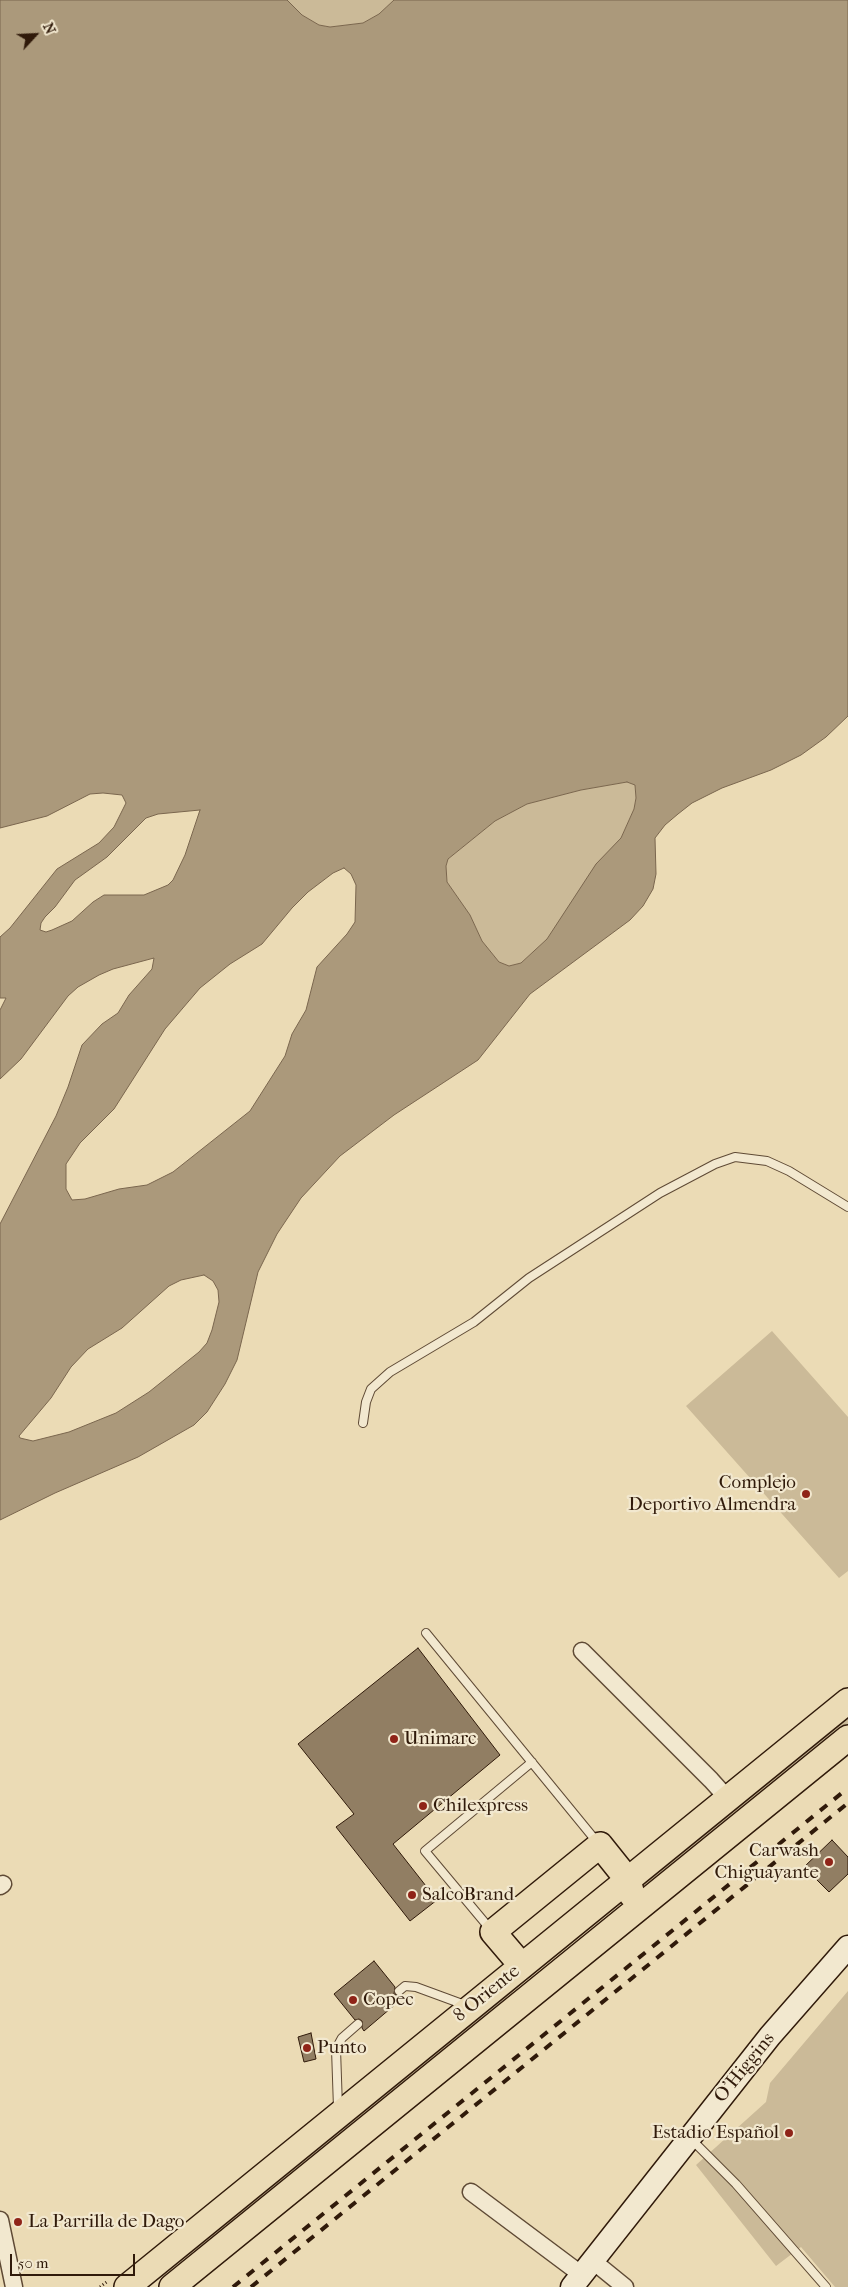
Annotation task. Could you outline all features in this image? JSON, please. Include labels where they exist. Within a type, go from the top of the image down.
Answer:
[{"type":"main road","name":"8 Oriente","points":[[127,2287],[848,1701]]},
{"type":"main road","name":"8 Oriente","points":[[172,2287],[848,1738]]},
{"type":"main road","points":[[522,1966],[492,1932],[600,1845],[628,1880],[632,1891],[629,1917]]},
{"type":"main road","name":"O'Higgins","points":[[583,2275],[770,2036],[848,1947]]},
{"type":"street","points":[[582,1651],[728,1799]]},
{"type":"street","points":[[471,2192],[583,2275],[625,2287]]},
{"type":"street","points":[[0,2220],[14,2287]]},
{"type":"lane","points":[[362,1423],[366,1402],[371,1389],[390,1372],[474,1322],[529,1278],[644,1204],[715,1164],[735,1157],[767,1161],[790,1171],[848,1207]]},
{"type":"lane","points":[[426,1633],[600,1845]]},
{"type":"lane","points":[[492,1932],[425,1850],[532,1762]]},
{"type":"lane","points":[[398,1991],[406,1986],[416,1987],[444,1999],[472,2007]]},
{"type":"lane","points":[[338,2115],[336,2048],[342,2038],[358,2024]]},
{"type":"lane","points":[[689,2138],[736,2184],[826,2287]]},
{"type":"shaded area","points":[[0,0],[287,0],[302,15],[319,25],[330,27],[363,23],[379,14],[394,0],[848,0],[848,716],[826,737],[801,755],[771,770],[722,788],[692,803],[665,825],[655,838],[656,874],[653,889],[643,906],[630,920],[530,994],[478,1060],[394,1115],[340,1156],[301,1198],[277,1234],[258,1272],[237,1360],[225,1384],[207,1412],[194,1425],[138,1457],[55,1493],[0,1520],[0,1224],[56,1116],[82,1045],[102,1024],[118,1013],[129,995],[152,969],[154,958],[113,969],[78,987],[68,996],[21,1059],[0,1079],[0,1010],[6,998],[0,998],[0,937],[10,928],[57,869],[99,843],[114,827],[126,803],[122,795],[90,794],[47,816],[0,828]],"holes":[[[627,782],[635,785],[636,798],[634,809],[621,838],[596,864],[547,939],[521,963],[509,966],[499,962],[482,941],[470,915],[447,882],[446,866],[448,859],[495,821],[527,804],[581,790]],[[200,810],[185,855],[173,880],[168,885],[144,895],[104,895],[93,902],[72,921],[46,932],[40,930],[41,923],[45,917],[75,880],[107,857],[146,818],[158,814]],[[344,868],[351,874],[356,885],[355,922],[347,934],[317,967],[306,1010],[292,1034],[285,1056],[250,1111],[173,1172],[147,1185],[119,1189],[85,1199],[72,1200],[66,1189],[66,1164],[80,1143],[114,1109],[165,1029],[200,988],[230,964],[262,944],[292,908],[308,892],[333,873]],[[204,1275],[213,1281],[218,1290],[219,1302],[212,1330],[207,1343],[199,1352],[149,1392],[116,1413],[69,1432],[33,1441],[20,1438],[19,1436],[51,1398],[71,1367],[88,1349],[122,1328],[169,1286],[181,1280]]]},
{"type":"shaded area","points":[[287,0],[394,0],[379,14],[363,23],[330,27],[319,25],[302,15]]},
{"type":"shaded area","points":[[627,782],[635,785],[636,798],[634,809],[621,838],[547,939],[521,963],[509,966],[499,962],[482,941],[470,915],[447,882],[446,866],[448,859],[495,821],[527,804],[581,790]]},
{"type":"shaded area","name":"Complejo Deportivo Almendra","points":[[772,1331],[848,1417],[848,1571],[839,1578],[686,1406]]},
{"type":"shaded area","points":[[848,1715],[848,1724],[646,1889],[641,1882]]},
{"type":"shaded area","points":[[611,1903],[488,2014],[234,2222],[180,2261],[174,2259]]},
{"type":"shaded area","name":"Estadio Español","points":[[848,1991],[848,2287],[835,2287],[801,2247],[776,2266],[696,2165],[766,2102],[770,2083]]},
{"type":"building","points":[[418,1648],[500,1755],[393,1844],[437,1900],[410,1921],[336,1827],[354,1814],[298,1744]]},
{"type":"building","name":"Carwash Chiguayante","points":[[832,1840],[848,1857],[848,1874],[829,1892],[804,1867]]},
{"type":"building","points":[[374,1961],[395,1987],[394,1994],[404,1997],[364,2031],[362,2021],[359,2019],[355,2020],[334,1994]]},
{"type":"building","name":"Punto","points":[[311,2033],[316,2059],[304,2062],[298,2037]]},
{"type":"railway","points":[[233,2287],[848,1788]]},
{"type":"railway","points":[[251,2287],[848,1803]]},
{"type":"place","name":"Complejo Deportivo Almendra","points":[[806,1494]]},
{"type":"place","name":"Unimarc","points":[[394,1739]]},
{"type":"place","name":"Chilexpress","points":[[423,1806]]},
{"type":"place","name":"Carwash Chiguayante","points":[[829,1862]]},
{"type":"place","name":"SalcoBrand","points":[[412,1895]]},
{"type":"place","name":"Copec","points":[[353,2000]]},
{"type":"place","name":"Punto","points":[[307,2048]]},
{"type":"place","name":"Estadio Español","points":[[789,2133]]},
{"type":"place","name":"La Parrilla de Dago","points":[[18,2222]]}]
